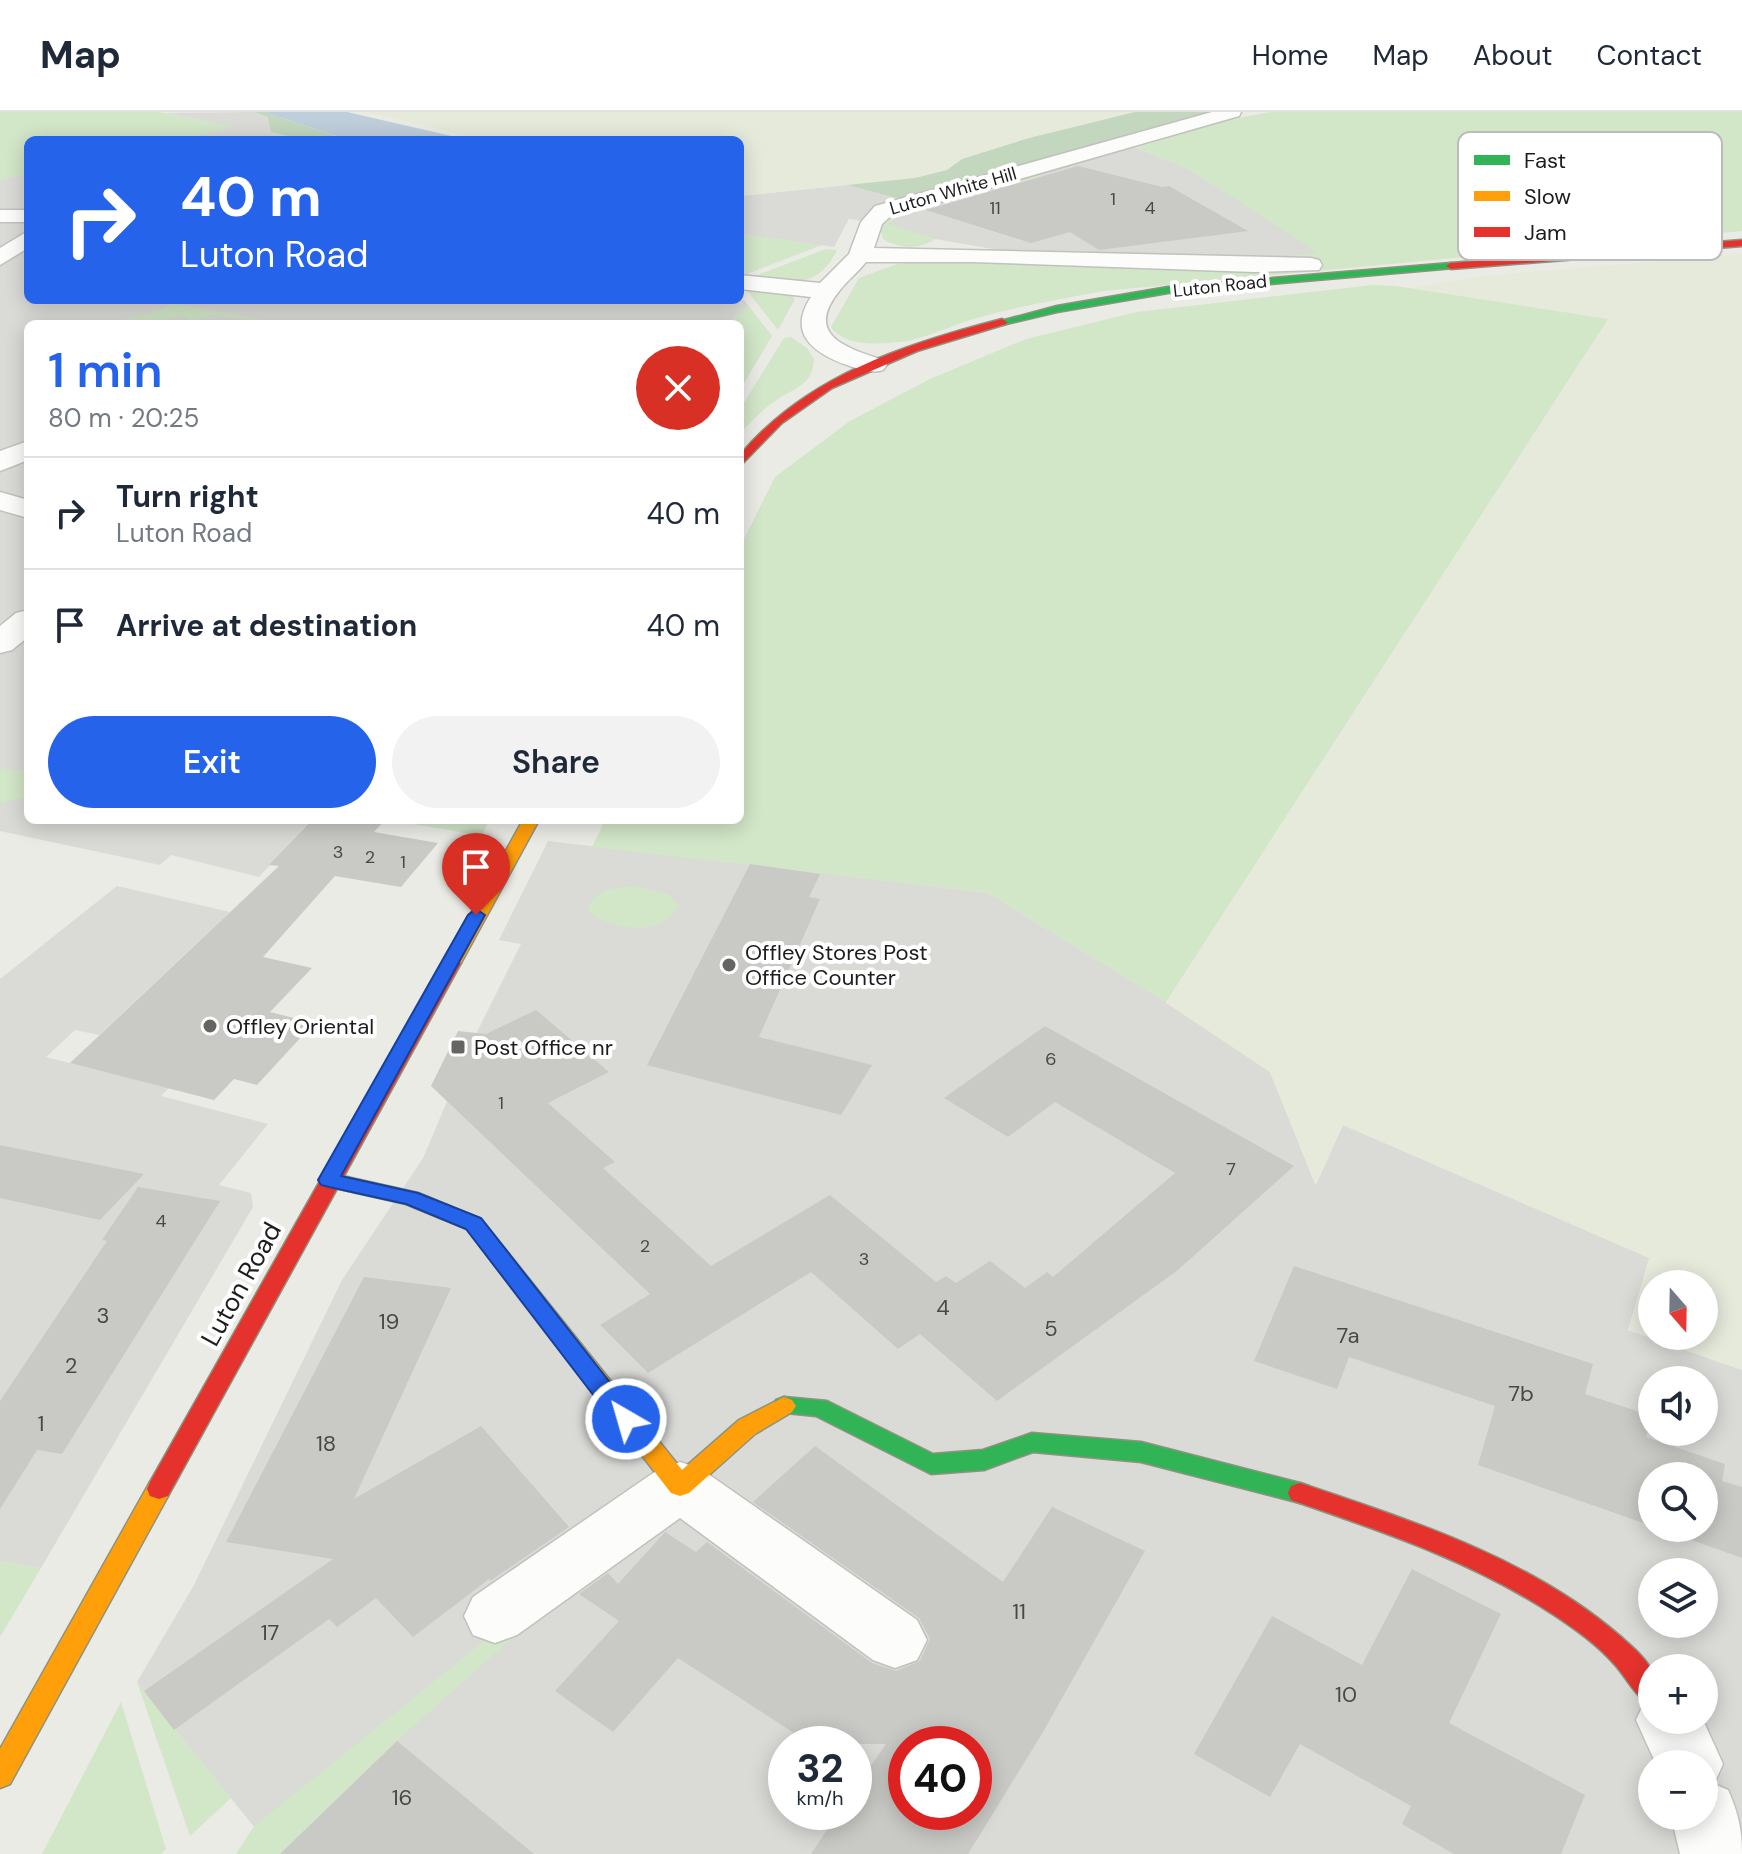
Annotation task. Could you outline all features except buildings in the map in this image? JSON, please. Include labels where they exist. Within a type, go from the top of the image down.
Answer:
[{"type":"street","name":"Luton White Hill","points":[[874,365],[838,352],[814,334],[811,321],[826,291],[860,255],[870,220],[883,211],[1232,112]]},
{"type":"street","points":[[0,216],[24,216]]},
{"type":"street","points":[[0,258],[24,241]]},
{"type":"street","name":"Luton Road","points":[[1722,245],[1742,243]]},
{"type":"street","points":[[860,255],[931,254],[1238,266],[1311,265]]},
{"type":"street","name":"Luton Road","points":[[744,458],[780,419],[825,390],[874,365],[978,328],[1110,298],[1523,260]]},
{"type":"street","points":[[744,282],[826,291]]},
{"type":"street","points":[[0,462],[24,451]]},
{"type":"street","points":[[0,501],[24,508]]},
{"type":"street","points":[[0,643],[24,623]]},
{"type":"street","name":"Luton Road","points":[[0,1775],[529,824]]},
{"type":"street","points":[[329,1180],[411,1198],[474,1224],[680,1486],[895,1640]]},
{"type":"street","points":[[495,1616],[680,1486],[747,1427],[785,1405],[819,1407],[931,1464],[984,1460],[1032,1442],[1141,1452],[1292,1490],[1379,1520],[1489,1566],[1579,1616],[1638,1671]]},
{"type":"street","points":[[1709,1830],[1715,1854]]},
{"type":"shaded area","points":[[255,112],[269,117],[271,132],[287,136],[194,136],[232,127],[166,113]]},
{"type":"shaded area","points":[[365,112],[1135,112],[1029,138],[962,159],[947,170],[915,178],[744,196],[744,136],[469,136]]},
{"type":"shaded area","points":[[1120,146],[1136,148],[1189,169],[1331,260],[1004,251],[849,219],[834,247],[744,235],[744,196],[847,185],[917,204]]},
{"type":"shaded area","points":[[24,175],[24,304],[744,304],[744,300],[748,305],[731,320],[24,320],[24,781],[5,800],[24,798],[24,824],[307,824],[259,877],[171,855],[160,865],[0,831],[0,180]]},
{"type":"shaded area","points":[[1742,254],[1742,1370],[1685,1350],[1718,1350],[1718,1270],[1646,1270],[1649,1258],[1343,1125],[1316,1185],[1270,1072],[1166,1003],[1607,320],[1409,288],[1481,276],[1671,260],[1722,260],[1722,256]]},
{"type":"shaded area","points":[[548,841],[988,893],[1166,1002],[1270,1072],[1315,1184],[1343,1125],[1650,1258],[1646,1270],[1638,1270],[1638,1297],[1628,1330],[1638,1334],[1638,1350],[1685,1350],[1742,1370],[1742,1854],[276,1854],[137,1682],[194,1585],[342,1280],[423,1158],[473,1040],[521,944],[499,940]]},
{"type":"shaded area","points":[[117,886],[230,912],[99,1035],[75,1030],[46,1057],[169,1088],[161,1096],[268,1124],[219,1185],[251,1193],[253,1207],[41,1568],[0,1561],[0,979]]},
{"type":"shaded area","points":[[1638,1296],[1638,1334],[1628,1330]]},
{"type":"green space","points":[[0,112],[159,112],[234,127],[195,136],[24,136],[24,175],[0,180]]},
{"type":"green space","points":[[255,112],[264,112],[337,136],[287,136],[271,132],[268,117]]},
{"type":"green space","points":[[1135,112],[1216,112],[903,200],[847,185],[915,178],[947,170],[962,159],[1029,138]]},
{"type":"green space","points":[[1271,112],[1742,112],[1742,231],[1722,233],[1722,132],[1458,132],[1458,258],[1104,291],[993,314],[900,342],[853,341],[831,327],[859,278],[897,264],[954,260],[1234,271],[1198,260],[1199,253],[1282,257],[1317,252],[1189,169],[1136,148],[1227,120]]},
{"type":"green space","points":[[1033,174],[1044,176],[906,211]]},
{"type":"green space","points":[[904,212],[889,224],[935,239],[909,247],[883,239],[879,223],[884,218]]},
{"type":"green space","points":[[744,235],[822,245],[744,274]]},
{"type":"green space","points":[[826,249],[837,250],[829,264],[809,279],[798,282],[744,280]]},
{"type":"green space","points":[[1372,285],[1396,286],[1608,319],[1166,1002],[988,893],[592,847],[603,824],[744,824],[744,539],[775,477],[850,421],[930,379],[1026,339],[1137,312]]},
{"type":"green space","points":[[745,288],[792,295],[795,299],[778,330]]},
{"type":"green space","points":[[178,304],[264,320],[210,315],[199,320],[189,320],[183,316],[166,320],[120,320]]},
{"type":"green space","points":[[748,305],[772,336],[744,383],[744,320],[731,320]]},
{"type":"green space","points":[[791,337],[807,348],[814,359],[811,374],[803,384],[768,406],[744,429],[744,403],[784,338]]},
{"type":"green space","points":[[0,768],[21,771],[24,768],[24,798],[0,803]]},
{"type":"green space","points":[[414,824],[487,824],[482,836]]},
{"type":"green space","points":[[634,886],[668,894],[679,906],[661,923],[637,928],[611,923],[588,912],[599,894]]},
{"type":"green space","points":[[0,1561],[41,1568],[0,1637]]},
{"type":"green space","points":[[504,1625],[515,1636],[397,1741],[281,1854],[236,1854],[254,1826]]},
{"type":"green space","points":[[137,1682],[231,1798],[190,1836]]},
{"type":"green space","points":[[121,1702],[166,1849],[161,1854],[42,1854]]},
{"type":"water","points":[[264,112],[347,112],[452,136],[337,136]]},
{"type":"traffic: fast","points":[[1002,322],[1112,298],[1168,290],[1451,266]]},
{"type":"traffic: fast","points":[[784,1406],[819,1407],[931,1464],[984,1460],[1032,1442],[1141,1452],[1300,1493]]},
{"type":"traffic: slow","points":[[452,963],[529,824]]},
{"type":"traffic: slow","points":[[329,1180],[411,1198],[474,1224],[680,1486],[747,1427],[784,1406]]},
{"type":"traffic: slow","points":[[0,1775],[159,1489]]},
{"type":"traffic: jam","points":[[1722,245],[1742,243]]},
{"type":"traffic: jam","points":[[1451,266],[1527,260]]},
{"type":"traffic: jam","points":[[744,457],[773,426],[828,386],[884,360],[1002,322]]},
{"type":"traffic: jam","points":[[159,1489],[452,963]]},
{"type":"traffic: jam","points":[[1300,1493],[1444,1545],[1542,1593],[1586,1622],[1623,1655],[1638,1674]]},
{"type":"place","name":"Offley Stores Post Office Counter","points":[[729,965]]},
{"type":"place","name":"Offley Oriental","points":[[210,1026]]},
{"type":"place","name":"Post Office nr","points":[[458,1047]]},
{"type":"route","points":[[476,915],[329,1180],[411,1198],[474,1224],[626,1419]]}]
